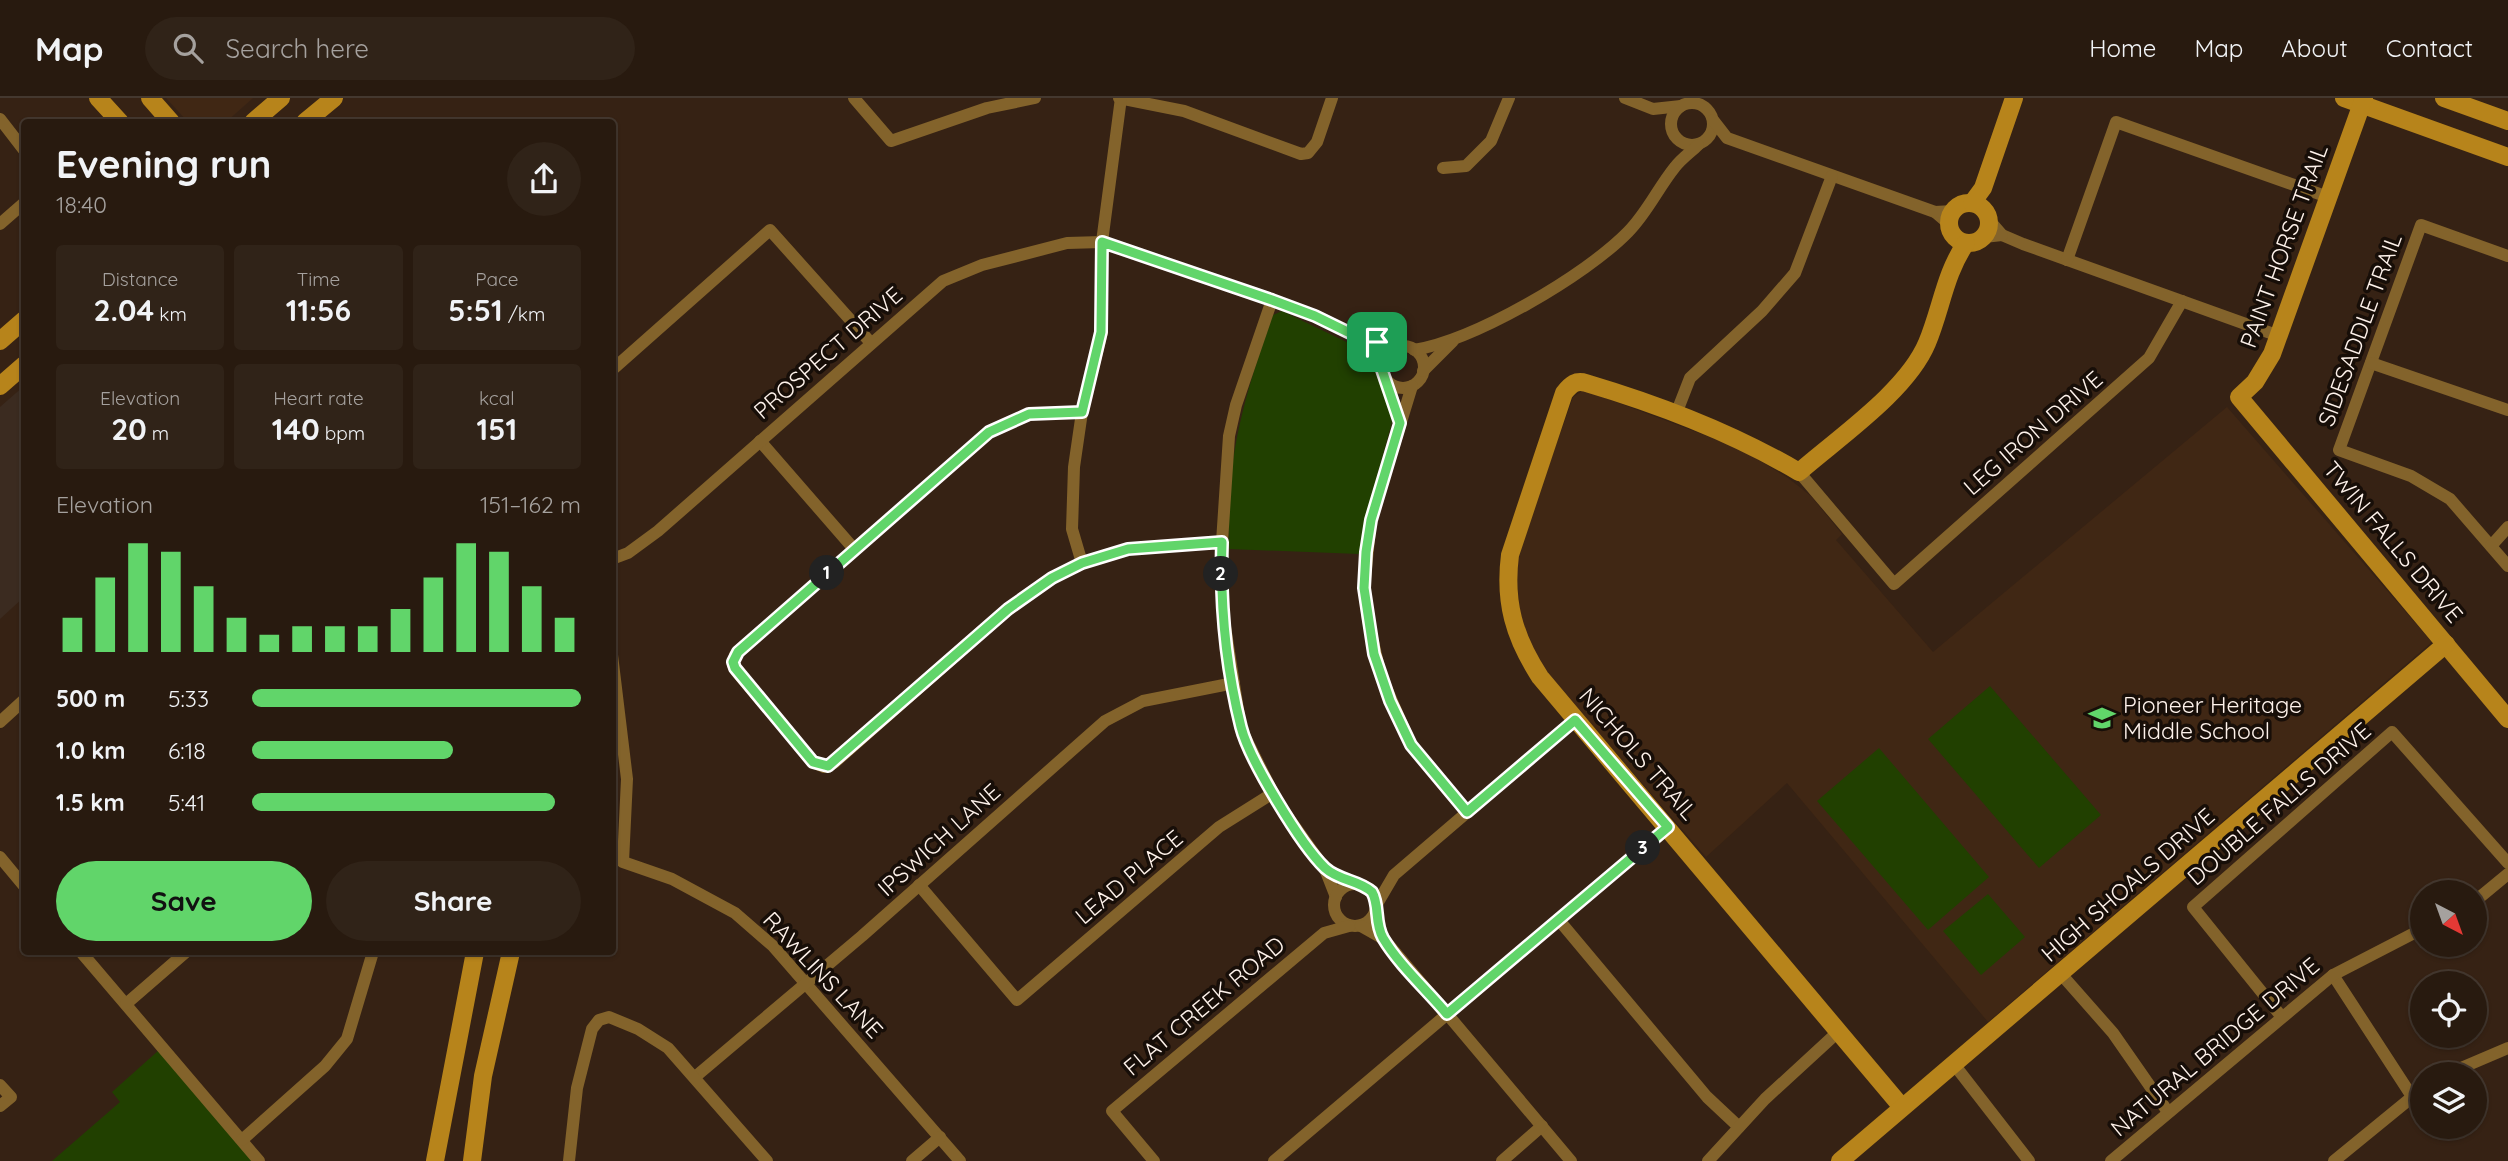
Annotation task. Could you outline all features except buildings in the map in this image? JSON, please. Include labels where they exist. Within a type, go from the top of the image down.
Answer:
[{"type":"street","points":[[98,98],[117,119]]},
{"type":"street","points":[[150,98],[168,119]]},
{"type":"street","points":[[256,119],[281,98]]},
{"type":"street","points":[[309,119],[334,98]]},
{"type":"street","points":[[854,98],[891,141],[987,108],[1035,98]]},
{"type":"street","points":[[1082,563],[1074,539],[1072,516],[1082,412],[1101,332],[1102,242],[1120,98],[1184,111],[1301,154],[1308,153],[1317,142],[1332,98]]},
{"type":"street","points":[[1443,169],[1466,166],[1491,141],[1509,98]]},
{"type":"street","points":[[1625,98],[1653,109],[1682,144],[1700,144],[1727,138],[1832,176],[1952,231],[1986,220],[2067,260],[2278,335]]},
{"type":"street","points":[[1102,242],[1272,300],[1315,316],[1358,337],[1394,348],[1414,350],[1453,341],[1542,294],[1599,258],[1628,232],[1676,165],[1711,134],[1713,119],[1710,98]]},
{"type":"street","points":[[1986,220],[1983,188],[2014,98]]},
{"type":"street","points":[[2343,98],[2362,101],[2508,157]]},
{"type":"street","points":[[2444,98],[2508,121]]},
{"type":"street","name":"PAINT HORSE TRAIL","points":[[2239,397],[2267,366],[2362,101]]},
{"type":"street","points":[[1653,109],[1686,103],[1701,105],[1727,138]]},
{"type":"street","points":[[1676,165],[1671,130],[1672,116],[1686,103]]},
{"type":"street","points":[[0,119],[21,146]]},
{"type":"street","points":[[2067,260],[2116,121],[2328,197]]},
{"type":"street","points":[[1832,176],[1795,273],[1762,311],[1690,378],[1676,414],[1753,445],[1799,472],[1908,377],[1927,344],[1952,231]]},
{"type":"street","points":[[0,224],[21,206]]},
{"type":"street","points":[[1952,231],[1986,220]]},
{"type":"street","name":"SIDESADDLE TRAIL","points":[[2491,546],[2450,499],[2411,475],[2339,450],[2421,225],[2508,256]]},
{"type":"street","points":[[616,366],[770,230],[871,343]]},
{"type":"street","name":"PROSPECT DRIVE","points":[[616,558],[628,553],[658,531],[943,281],[982,265],[1067,243],[1102,242]]},
{"type":"street","points":[[1272,300],[1236,405],[1229,436],[1222,542],[1222,607],[1241,729],[1273,793],[1300,837],[1325,869],[1338,918],[1384,939]]},
{"type":"street","name":"LEG IRON DRIVE","points":[[1799,472],[1894,584],[2149,358],[2182,301]]},
{"type":"street","points":[[0,341],[21,323]]},
{"type":"street","points":[[1358,337],[1384,375],[1398,388],[1412,386]]},
{"type":"street","points":[[1453,341],[1412,386],[1371,520],[1364,588],[1368,620],[1381,676],[1411,745],[1467,812]]},
{"type":"street","points":[[1394,348],[1383,361],[1384,375],[1400,423]]},
{"type":"street","points":[[1414,350],[1422,359],[1423,371]]},
{"type":"street","points":[[2371,363],[2508,410]]},
{"type":"street","points":[[1,382],[21,367]]},
{"type":"street","name":"NICHOLS TRAIL","points":[[1676,414],[1596,386],[1575,382],[1564,393],[1510,555],[1507,582],[1512,623],[1523,651],[1575,720],[1901,1106]]},
{"type":"street","name":"TWIN FALLS DRIVE","points":[[2239,397],[2508,719]]},
{"type":"street","points":[[1082,412],[1029,414],[989,432],[738,652],[733,662],[737,671],[813,762],[821,766],[834,763],[1023,597],[1082,563],[1148,546],[1222,542]]},
{"type":"street","points":[[760,441],[854,549]]},
{"type":"street","points":[[2508,527],[2491,546],[2508,566]]},
{"type":"street","name":"HIGH SHOALS DRIVE","points":[[1840,1161],[1901,1106],[2061,974],[2446,644]]},
{"type":"street","name":"IPSWICH LANE","points":[[695,1077],[807,984],[1116,713],[1149,699],[1234,683]]},
{"type":"street","name":"RAWLINS LANE","points":[[616,690],[626,779],[623,862],[672,879],[735,913],[774,946],[960,1161]]},
{"type":"street","points":[[0,722],[21,703]]},
{"type":"street","points":[[1355,926],[1376,909],[1394,874],[1575,720]]},
{"type":"street","name":"DOUBLE FALLS DRIVE","points":[[2281,1016],[2193,907],[2392,732],[2508,863]]},
{"type":"street","name":"LEAD PLACE","points":[[919,885],[1017,1000],[1219,827],[1273,793]]},
{"type":"street","points":[[1274,1161],[1668,827]]},
{"type":"street","points":[[0,857],[21,882]]},
{"type":"street","points":[[1325,869],[1372,892],[1384,939],[1571,1161]]},
{"type":"street","points":[[1324,933],[1332,917],[1335,901],[1346,886],[1394,874]]},
{"type":"street","points":[[2487,891],[2508,874]]},
{"type":"street","points":[[1558,919],[1707,1097],[1739,1127]]},
{"type":"street","name":"FLAT CREEK ROAD","points":[[1154,1161],[1112,1111],[1324,933],[1355,926]]},
{"type":"street","name":"NATURAL BRIDGE DRIVE","points":[[2110,1161],[2333,975],[2410,935]]},
{"type":"street","points":[[84,955],[259,1161]]},
{"type":"street","points":[[126,1004],[183,955]]},
{"type":"street","points":[[242,1140],[325,1066],[346,1039],[372,955]]},
{"type":"street","points":[[435,1161],[474,955]]},
{"type":"street","points":[[472,1161],[483,1076],[510,955]]},
{"type":"street","points":[[2061,974],[2113,1033],[2168,1112]]},
{"type":"street","points":[[2333,975],[2410,1082]]},
{"type":"street","points":[[569,1161],[577,1088],[592,1029],[599,1020],[609,1017],[654,1038],[695,1077],[768,1161]]},
{"type":"street","points":[[1708,1161],[1787,1077],[1839,1031]]},
{"type":"street","points":[[2475,1062],[2508,1048]]},
{"type":"street","points":[[1953,1063],[2029,1161]]},
{"type":"street","points":[[0,1085],[10,1097],[0,1106]]},
{"type":"street","points":[[2334,1161],[2410,1098]]},
{"type":"street","points":[[1502,1161],[1542,1126]]},
{"type":"street","points":[[912,1161],[940,1137]]},
{"type":"shaded area","points":[[166,98],[253,98],[229,119],[185,119]]},
{"type":"shaded area","points":[[21,389],[21,600],[0,619],[0,407]]},
{"type":"shaded area","name":"Pioneer Heritage Middle School","points":[[1584,390],[1739,448],[1788,478],[1811,496],[1842,534],[1836,540],[1933,652],[2227,407],[2432,642],[1988,1022],[1787,783],[1706,857],[1555,683],[1532,650],[1521,622],[1516,570],[1525,532],[1573,397]]},
{"type":"green space","points":[[1282,311],[1357,347],[1377,368],[1387,388],[1392,422],[1366,516],[1359,554],[1229,549],[1230,487],[1245,402],[1273,315]]},
{"type":"green space","points":[[1990,686],[2101,815],[2039,868],[1928,739]]},
{"type":"green space","points":[[1879,748],[1989,877],[1928,930],[1817,801]]},
{"type":"green space","points":[[1988,894],[2025,937],[1981,975],[1943,931]]},
{"type":"green space","points":[[159,1050],[253,1161],[52,1161],[120,1102],[112,1092]]},
{"type":"place","name":"Pioneer Heritage Middle School","points":[[2102,718]]},
{"type":"route","points":[[1102,242],[1272,300],[1315,316],[1358,337],[1377,342],[1394,348],[1387,353],[1382,370],[1400,423],[1371,520],[1364,588],[1374,654],[1390,701],[1411,745],[1467,812],[1575,720],[1668,827],[1447,1014],[1384,939],[1375,915],[1377,904],[1372,892],[1367,887],[1340,878],[1325,869],[1300,837],[1278,803],[1241,729],[1222,607],[1222,542],[1128,549],[1082,563],[1052,578],[1008,609],[828,766],[813,762],[735,668],[733,662],[738,652],[978,440],[1009,421],[1029,414],[1051,411],[1082,412],[1101,332],[1102,242]]}]
